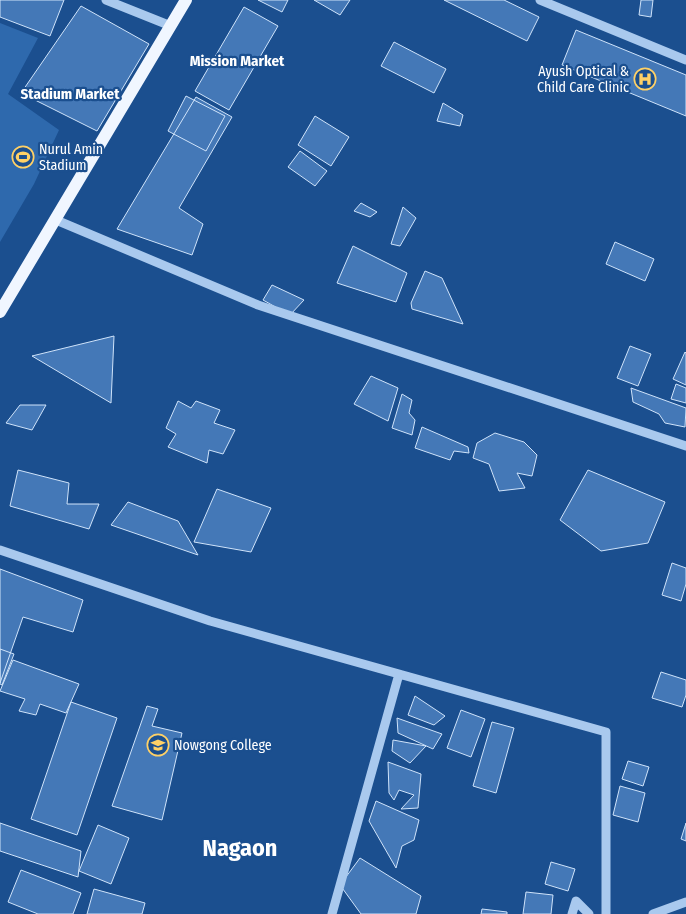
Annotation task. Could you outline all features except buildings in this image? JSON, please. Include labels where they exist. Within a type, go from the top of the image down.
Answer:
[{"type":"main road","points":[[0,312],[186,0]]},
{"type":"street","points":[[106,0],[171,26]]},
{"type":"street","points":[[540,0],[686,60]]},
{"type":"street","points":[[56,220],[258,305],[686,446]]},
{"type":"street","points":[[0,550],[210,621],[606,732],[606,914]]},
{"type":"street","points":[[332,914],[399,674]]},
{"type":"street","points":[[572,914],[576,901],[589,914]]},
{"type":"street","points":[[653,914],[686,902]]},
{"type":"shaded area","name":"Nurul Amin Stadium","points":[[0,23],[38,38],[8,94],[59,130],[34,184],[0,242]]},
{"type":"place","name":"Ayush Optical & Child Care Clinic","points":[[645,79]]},
{"type":"place","name":"Nurul Amin Stadium","points":[[23,157]]},
{"type":"place","name":"Nowgong College","points":[[158,745]]},
{"type":"district","name":"Mission Market","points":[[237,61]]},
{"type":"district","name":"Stadium Market","points":[[70,94]]},
{"type":"district","name":"Nagaon","points":[[240,848]]}]
